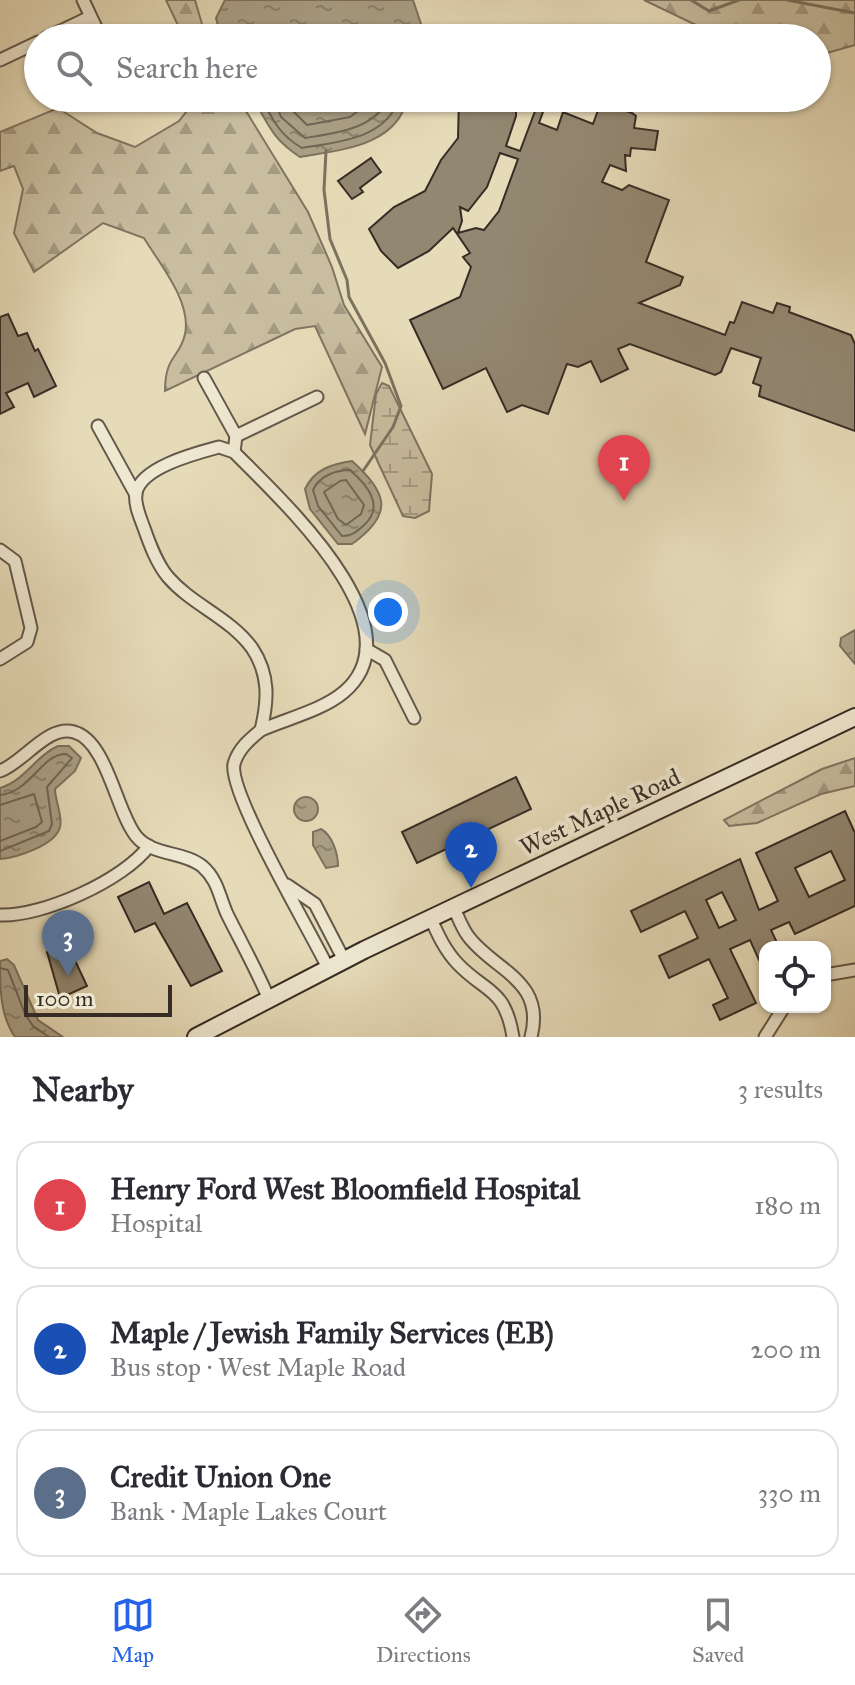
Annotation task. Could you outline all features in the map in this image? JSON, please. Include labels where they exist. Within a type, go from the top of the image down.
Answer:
[{"type":"main road","name":"West Maple Road","points":[[196,1037],[344,960],[855,717]]},
{"type":"street","points":[[83,0],[94,24]]},
{"type":"street","points":[[75,24],[90,17]]},
{"type":"street","points":[[0,60],[24,49]]},
{"type":"street","points":[[204,378],[236,436],[234,452]]},
{"type":"street","points":[[236,436],[317,397]]},
{"type":"street","points":[[98,426],[136,495],[151,545],[168,577],[223,618],[253,650],[269,696],[261,730]]},
{"type":"street","points":[[136,495],[139,486],[156,470],[219,447],[234,452],[330,557],[357,601],[368,637],[361,670],[343,692],[261,730],[244,744],[234,766],[240,797],[328,968]]},
{"type":"street","points":[[0,550],[15,561],[31,628],[27,642],[0,659]]},
{"type":"street","points":[[366,649],[385,660],[414,718]]},
{"type":"street","points":[[0,771],[25,758],[40,743],[62,732],[74,732],[88,740],[104,765],[136,836],[149,846],[200,864],[216,881],[226,911],[268,997]]},
{"type":"street","points":[[0,915],[17,916],[62,901],[128,867],[149,846]]},
{"type":"street","points":[[286,885],[315,904],[344,960]]},
{"type":"street","points":[[454,908],[475,944],[520,981],[534,1019],[531,1037]]},
{"type":"street","points":[[431,919],[444,947],[459,966],[491,988],[504,1005],[513,1037]]},
{"type":"street","points":[[831,974],[855,970]]},
{"type":"street","points":[[765,1037],[780,1013]]},
{"type":"green space","points":[[166,0],[195,0],[202,24],[177,24]]},
{"type":"green space","points":[[644,0],[855,0],[855,45],[831,52],[831,24],[694,24]]},
{"type":"green space","points":[[48,112],[64,112],[97,133],[135,147],[179,121],[186,112],[247,112],[308,212],[332,267],[344,305],[382,367],[365,434],[315,326],[295,329],[165,391],[167,370],[183,342],[186,322],[173,283],[144,238],[103,223],[34,272],[14,233],[23,189],[14,166],[0,171],[0,132]]},
{"type":"green space","points":[[382,383],[389,386],[432,474],[429,511],[415,518],[403,516],[370,445],[376,394]]},
{"type":"green space","points":[[855,758],[855,786],[821,794],[757,823],[729,826],[724,820],[822,769]]},
{"type":"water","points":[[225,0],[413,0],[421,24],[218,24],[216,18]]},
{"type":"water","points":[[261,112],[402,112],[392,127],[364,143],[300,157],[277,137]]},
{"type":"water","points":[[352,461],[379,493],[380,513],[366,533],[352,544],[338,544],[310,509],[305,489],[313,477],[324,469]]},
{"type":"water","points":[[855,630],[855,664],[840,646],[841,638]]},
{"type":"water","points":[[58,746],[69,746],[81,758],[75,771],[55,789],[60,818],[57,834],[34,849],[0,859],[0,788],[17,779]]},
{"type":"water","points":[[306,797],[314,801],[318,809],[314,817],[306,821],[298,817],[294,809],[298,801]]},
{"type":"water","points":[[321,829],[334,845],[338,866],[326,868],[313,845],[313,832]]},
{"type":"water","points":[[7,959],[14,965],[38,1020],[63,1037],[15,1037],[6,1020],[1,992],[0,961]]},
{"type":"building","points":[[459,112],[516,112],[506,146],[520,151],[535,112],[543,112],[539,123],[557,130],[563,112],[593,124],[597,112],[632,113],[636,116],[634,128],[658,131],[655,150],[631,148],[630,156],[625,155],[626,171],[610,165],[602,182],[622,190],[629,185],[669,200],[646,262],[683,277],[680,285],[639,303],[725,335],[730,322],[734,323],[742,302],[773,313],[777,303],[790,307],[789,312],[851,335],[855,344],[855,431],[759,396],[761,386],[753,383],[761,358],[731,348],[721,372],[715,375],[630,344],[618,349],[628,369],[601,382],[591,361],[578,367],[567,364],[548,414],[522,405],[507,412],[486,368],[443,389],[410,320],[460,297],[471,267],[463,257],[470,253],[453,228],[429,251],[398,268],[381,251],[369,229],[394,207],[425,191],[441,160],[458,138]],"holes":[[[500,153],[518,159],[499,211],[484,230],[476,228],[458,233],[462,221],[460,207],[468,211],[487,187]]]},
{"type":"building","points":[[371,158],[381,172],[360,188],[363,192],[352,199],[338,181]]},
{"type":"building","points":[[8,314],[18,336],[27,333],[35,351],[38,349],[56,386],[34,397],[28,383],[6,393],[14,407],[0,414],[0,317]]},
{"type":"building","points":[[516,777],[531,809],[417,863],[402,832]]},
{"type":"building","points":[[845,811],[855,833],[855,906],[795,934],[789,922],[771,930],[776,941],[759,941],[759,960],[750,940],[730,949],[756,1003],[720,1020],[713,1005],[728,998],[709,959],[669,978],[659,956],[698,938],[685,911],[641,932],[631,911],[740,859],[759,910],[778,901],[756,853]],"holes":[[[831,851],[845,880],[809,897],[795,868]],[[722,892],[736,920],[719,928],[706,900]]]},
{"type":"building","points":[[149,882],[164,914],[187,903],[222,971],[191,986],[155,923],[135,932],[118,897]]},
{"type":"building","points":[[59,946],[65,960],[73,956],[87,986],[65,996],[59,994],[47,952]]},
{"type":"waterway","points":[[691,0],[709,11],[739,0]]},
{"type":"waterway","points":[[787,0],[855,13]]},
{"type":"waterway","points":[[326,151],[324,190],[330,239],[347,280],[349,297],[385,363],[401,406],[393,427],[363,471]]},
{"type":"place","name":"Henry Ford West Bloomfield Hospital","points":[[624,501]]},
{"type":"place","name":"Maple / Jewish Family Services (EB)","points":[[471,888]]},
{"type":"place","name":"Credit Union One","points":[[68,976]]}]
